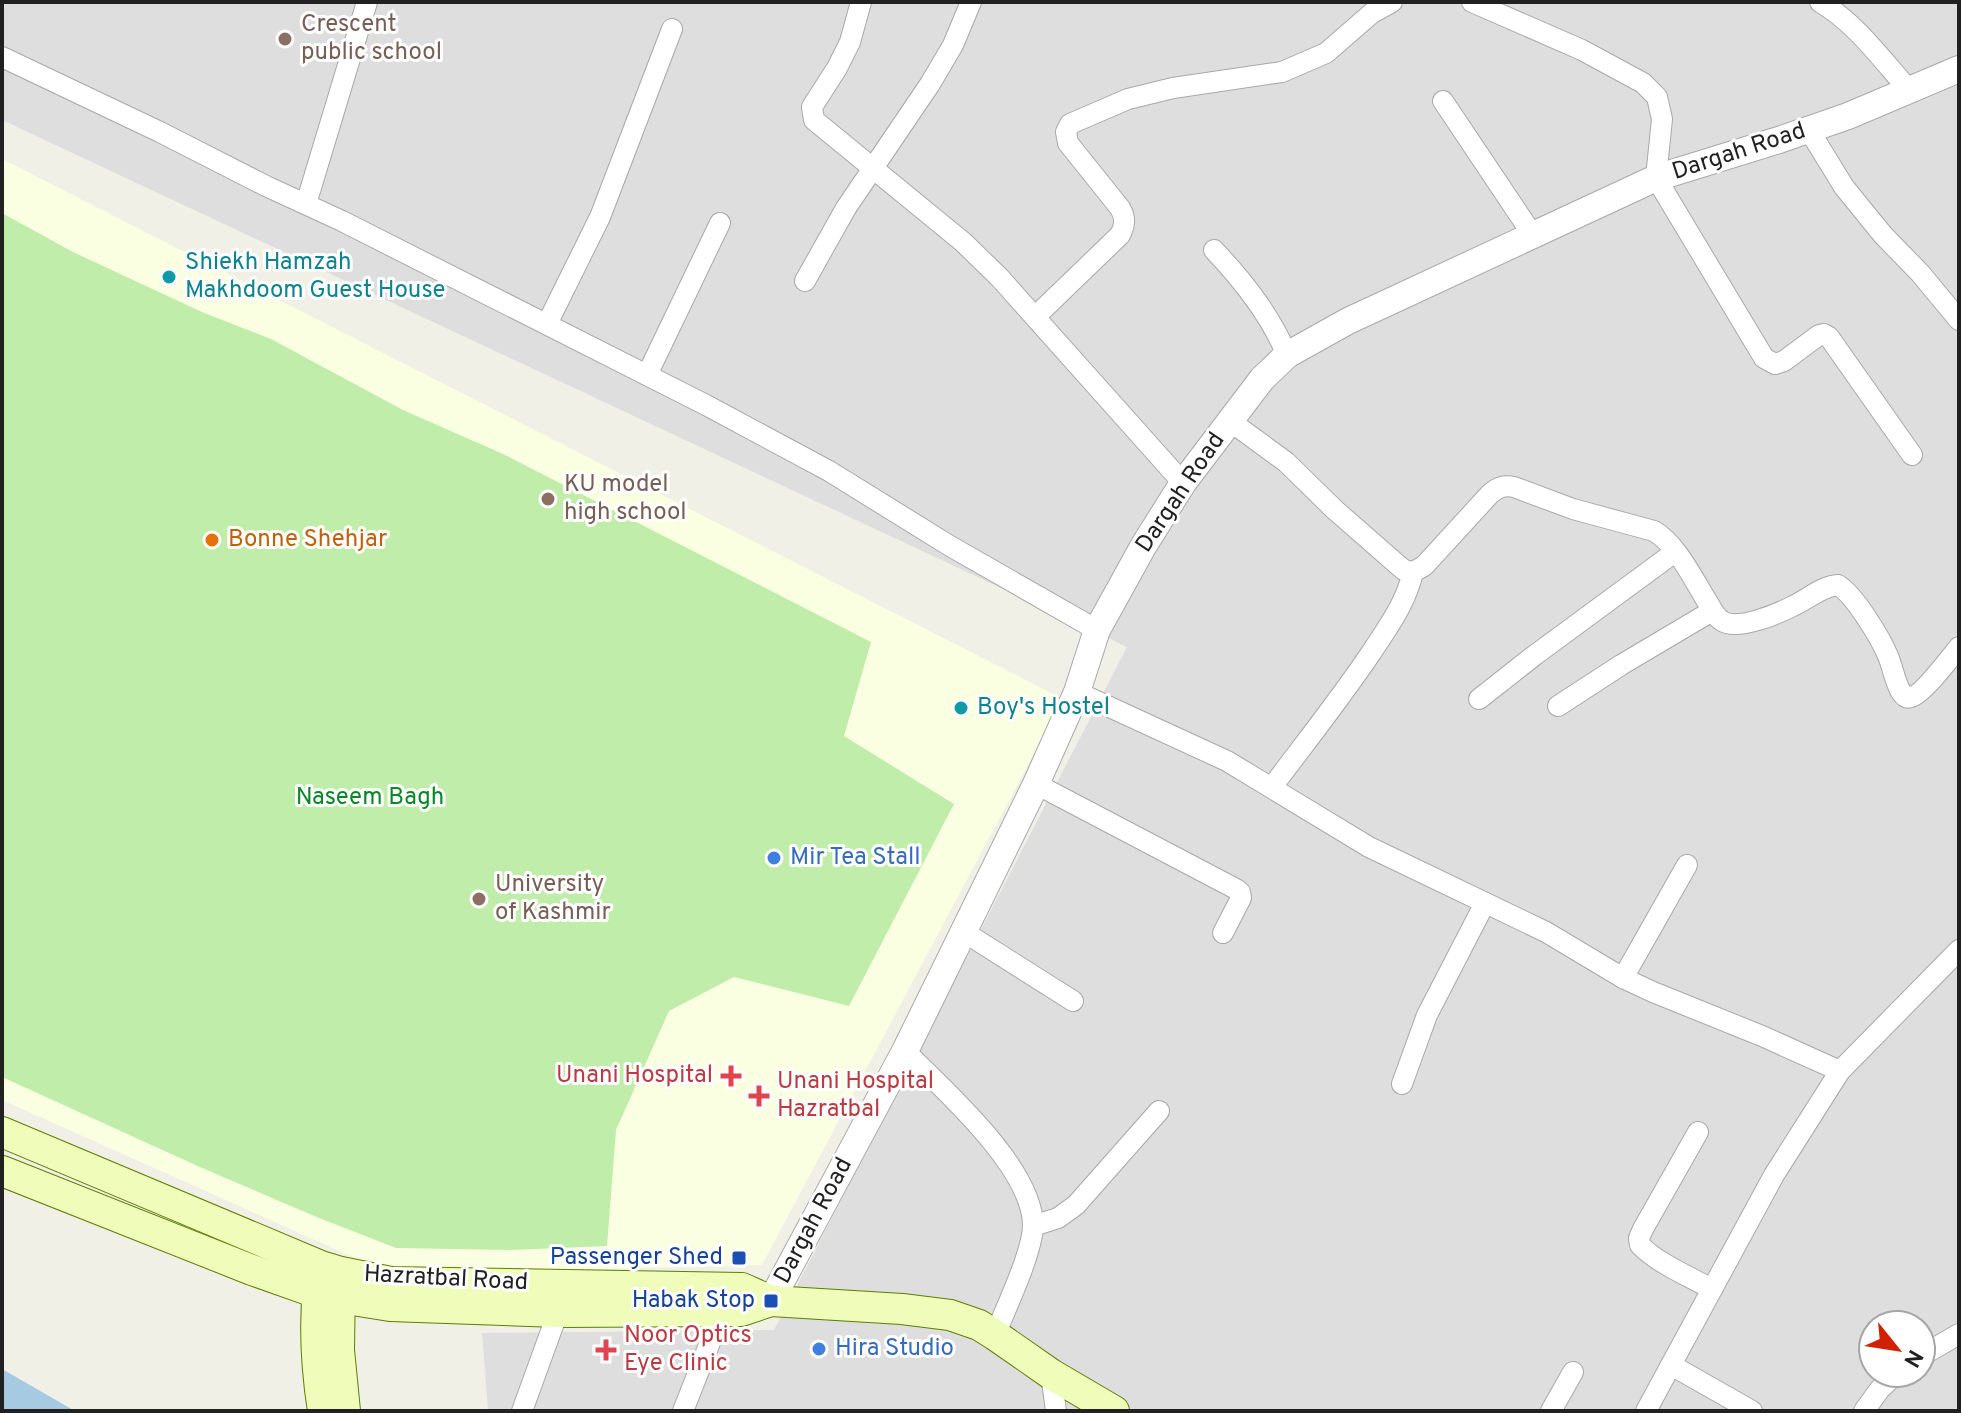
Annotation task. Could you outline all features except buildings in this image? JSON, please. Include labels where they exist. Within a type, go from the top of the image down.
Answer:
[{"type":"main road","name":"Hazratbal Road","points":[[2,1132],[330,1282],[390,1306],[558,1312],[722,1312],[741,1311],[771,1301]]},
{"type":"main road","name":"Hazratbal Road","points":[[2,1171],[252,1270],[330,1282],[742,1288],[771,1301],[950,1315],[979,1325],[1051,1374],[1114,1411]]},
{"type":"main road","points":[[323,1411],[318,1361],[330,1282]]},
{"type":"main road","points":[[330,1282],[345,1411]]},
{"type":"street","points":[[306,204],[367,2]]},
{"type":"street","points":[[861,2],[850,42],[815,100],[811,114],[814,120],[963,242],[1000,278],[1183,483]]},
{"type":"street","points":[[805,281],[846,208],[930,84],[953,45],[971,2]]},
{"type":"street","points":[[1036,316],[1120,235],[1125,226],[1120,208],[1068,143],[1066,132],[1070,124],[1098,110],[1143,95],[1282,72],[1326,53],[1367,8],[1392,2]]},
{"type":"street","points":[[1472,2],[1582,50],[1643,83],[1657,97],[1662,119],[1656,178],[1764,358],[1775,364],[1784,361],[1819,335],[1829,337],[1912,455]]},
{"type":"street","points":[[1820,2],[1850,24],[1910,91]]},
{"type":"street","points":[[547,324],[600,217],[672,29]]},
{"type":"street","points":[[2,57],[306,204],[767,437],[1097,630]]},
{"type":"street","name":"Dargah Road","points":[[771,1301],[905,1051],[1036,784],[1077,692],[1097,630],[1183,483],[1262,379],[1287,355],[1348,321],[1656,178],[1809,130],[1959,69]]},
{"type":"street","points":[[1443,101],[1532,234]]},
{"type":"street","points":[[1809,130],[1844,187],[1959,320]]},
{"type":"street","points":[[647,375],[720,223]]},
{"type":"street","points":[[1214,250],[1239,276],[1266,313],[1287,355]]},
{"type":"street","points":[[1230,421],[1286,462],[1404,570],[1413,572],[1424,566],[1490,494],[1505,485],[1573,509],[1654,531],[1675,552],[1712,611],[1720,620],[1730,624],[1773,615],[1831,585],[1844,588],[1879,638],[1904,696],[1909,698],[1955,660]]},
{"type":"street","points":[[1479,699],[1675,552]]},
{"type":"street","points":[[1272,787],[1359,671],[1399,611],[1409,591],[1413,572]]},
{"type":"street","points":[[1558,706],[1712,611]]},
{"type":"street","points":[[1077,692],[1227,761],[1369,847],[1546,932],[1623,978],[1840,1071]]},
{"type":"street","points":[[1036,784],[1240,892],[1241,898],[1223,933]]},
{"type":"street","points":[[1623,978],[1687,865]]},
{"type":"street","points":[[1402,1084],[1427,1015],[1485,903]]},
{"type":"street","points":[[964,932],[1073,1001]]},
{"type":"street","points":[[1646,1411],[1774,1175],[1840,1071],[1959,950]]},
{"type":"street","points":[[905,1051],[998,1150],[1017,1178],[1030,1206],[1033,1226],[1028,1251],[995,1335]]},
{"type":"street","points":[[1033,1226],[1058,1218],[1076,1205],[1159,1111]]},
{"type":"street","points":[[1698,1132],[1639,1238],[1640,1245],[1654,1256],[1712,1289]]},
{"type":"street","points":[[522,1411],[558,1312]]},
{"type":"street","points":[[683,1411],[722,1312]]},
{"type":"street","points":[[1937,1347],[1959,1334]]},
{"type":"street","points":[[1671,1365],[1752,1411]]},
{"type":"street","points":[[1551,1411],[1573,1372]]},
{"type":"street","points":[[1051,1374],[1056,1411]]},
{"type":"street","points":[[1864,1411],[1880,1389]]},
{"type":"shaded area","points":[[2,2],[1959,2],[1959,1411],[488,1411],[482,1333],[774,1330],[1127,647],[2,120]]},
{"type":"shaded area","name":"Naseem Bagh","points":[[2,159],[1063,699],[762,1265],[391,1274],[2,1100]]},
{"type":"green space","name":"Naseem Bagh","points":[[2,213],[73,252],[202,312],[271,339],[403,410],[503,454],[871,642],[844,736],[954,804],[849,1006],[734,977],[669,1011],[616,1130],[607,1246],[512,1250],[396,1248],[202,1168],[2,1077]]},
{"type":"water","points":[[2,1369],[75,1411],[2,1411]]},
{"type":"place","name":"Crescent public school","points":[[285,39]]},
{"type":"place","name":"Shiekh Hamzah Makhdoom Guest House","points":[[169,277]]},
{"type":"place","name":"KU model high school","points":[[548,499]]},
{"type":"place","name":"Bonne Shehjar","points":[[212,540]]},
{"type":"place","name":"Boy's Hostel","points":[[961,708]]},
{"type":"place","name":"Mir Tea Stall","points":[[774,858]]},
{"type":"place","name":"University of Kashmir","points":[[479,899]]},
{"type":"place","name":"Unani Hospital","points":[[731,1076]]},
{"type":"place","name":"Unani Hospital Hazratbal","points":[[759,1096]]},
{"type":"place","name":"Passenger Shed","points":[[739,1258]]},
{"type":"place","name":"Habak Stop","points":[[771,1301]]},
{"type":"place","name":"Hira Studio","points":[[819,1349]]},
{"type":"place","name":"Noor Optics Eye Clinic","points":[[606,1350]]}]
